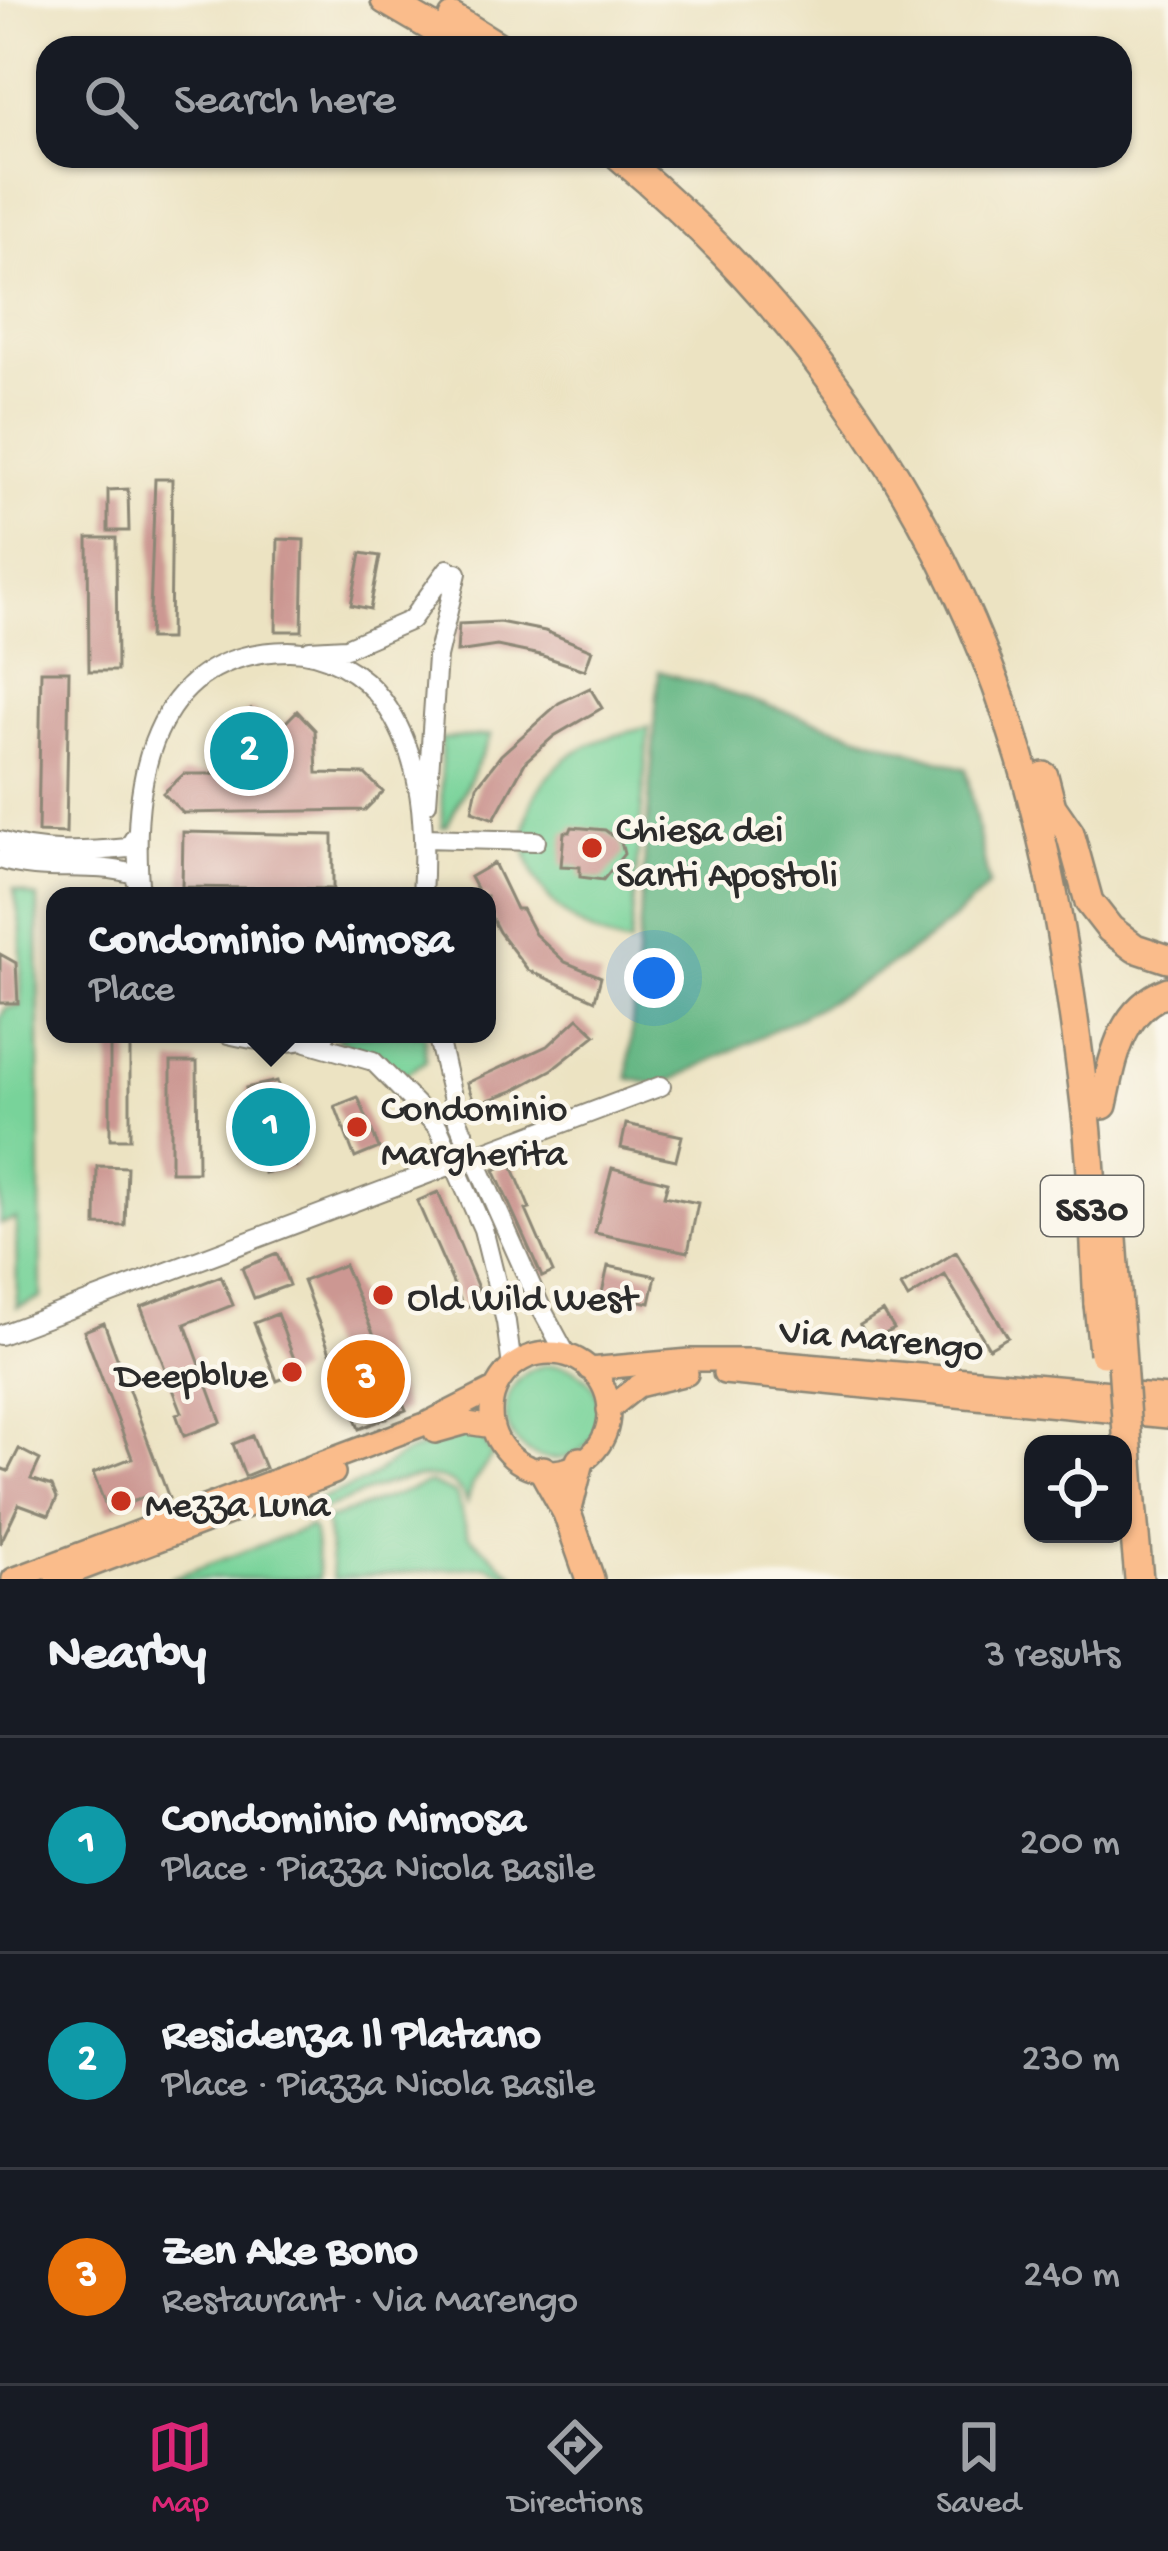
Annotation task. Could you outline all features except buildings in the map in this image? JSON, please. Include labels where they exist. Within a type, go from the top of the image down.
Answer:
[{"type":"highway","points":[[386,0],[447,36]]},
{"type":"highway","points":[[422,0],[481,36]]},
{"type":"highway","points":[[633,168],[776,308],[872,435],[938,552],[974,628],[1044,811]]},
{"type":"highway","points":[[659,168],[789,296],[886,425],[962,560],[989,620],[1036,749],[1044,811]]},
{"type":"highway","name":"SS30","points":[[1044,811],[1079,923],[1103,1106],[1111,1435]]},
{"type":"highway","points":[[1079,923],[1168,959]]},
{"type":"highway","name":"SS30","points":[[1079,923],[1086,1108],[1139,1579]]},
{"type":"highway","points":[[1103,1106],[1117,1043],[1127,1024],[1151,999],[1168,991]]},
{"type":"highway","points":[[568,1513],[580,1461]]},
{"type":"highway","points":[[543,1470],[568,1513],[590,1579]]},
{"type":"highway","points":[[1119,1543],[1122,1579]]},
{"type":"main road","points":[[13,1579],[454,1412],[496,1388],[512,1367],[534,1355],[567,1356],[590,1369],[602,1385],[608,1410],[600,1442],[580,1461],[560,1470],[543,1470],[512,1456],[493,1426],[496,1388]]},
{"type":"main road","name":"Via Marengo","points":[[590,1369],[751,1360],[1168,1397]]},
{"type":"main road","name":"Via Marengo","points":[[608,1410],[647,1382],[716,1373],[1168,1418]]},
{"type":"main road","points":[[56,1579],[446,1428],[475,1423],[493,1426]]},
{"type":"street","points":[[139,887],[137,834],[145,766],[163,721],[180,696],[211,670],[238,658],[346,648],[411,620],[452,571],[437,657],[422,887]]},
{"type":"street","points":[[298,651],[349,669],[380,698],[410,759],[425,838]]},
{"type":"street","points":[[0,841],[28,849],[102,850],[128,848],[137,834]]},
{"type":"street","points":[[425,838],[536,841]]},
{"type":"street","points":[[0,859],[22,866],[119,869],[134,874],[138,887]]},
{"type":"street","points":[[310,1043],[373,1061],[438,1127],[485,1234],[512,1367]]},
{"type":"street","points":[[439,1043],[458,1121],[567,1356]]},
{"type":"street","points":[[0,1335],[661,1086]]},
{"type":"green space","points":[[659,671],[966,769],[989,885],[954,918],[876,974],[661,1086],[628,1078]]},
{"type":"green space","points":[[649,727],[630,945],[598,935],[548,897],[533,872],[526,845],[527,817],[540,788],[572,754]]},
{"type":"green space","points":[[491,735],[447,826],[442,827],[441,739]]},
{"type":"green space","points":[[14,890],[38,898],[41,1298],[17,1307],[16,1219],[0,1224],[0,1018],[6,1008],[21,1006],[21,929]]},
{"type":"green space","points":[[346,1043],[425,1043],[426,1061],[402,1076],[371,1053]]},
{"type":"green space","points":[[553,1365],[586,1379],[600,1412],[586,1445],[553,1459],[520,1445],[506,1412],[520,1379]]},
{"type":"green space","points":[[466,1433],[482,1437],[492,1456],[472,1485],[467,1503],[456,1486],[420,1477],[316,1513],[303,1506],[364,1482],[403,1454]]},
{"type":"green space","points":[[429,1483],[456,1494],[468,1535],[519,1579],[487,1566],[333,1579],[326,1520]]},
{"type":"green space","points":[[310,1527],[319,1579],[169,1579]]},
{"type":"place","name":"Residenza Il Platano","points":[[249,751]]},
{"type":"place","name":"Chiesa dei Santi Apostoli","points":[[592,848]]},
{"type":"place","name":"Condominio Mimosa","points":[[271,1127]]},
{"type":"place","name":"Condominio Margherita","points":[[357,1127]]},
{"type":"place","name":"Old Wild West","points":[[383,1295]]},
{"type":"place","name":"Deepblue","points":[[292,1372]]},
{"type":"place","name":"Zen Ake Bono","points":[[366,1379]]},
{"type":"place","name":"Mezza Luna","points":[[121,1501]]}]
